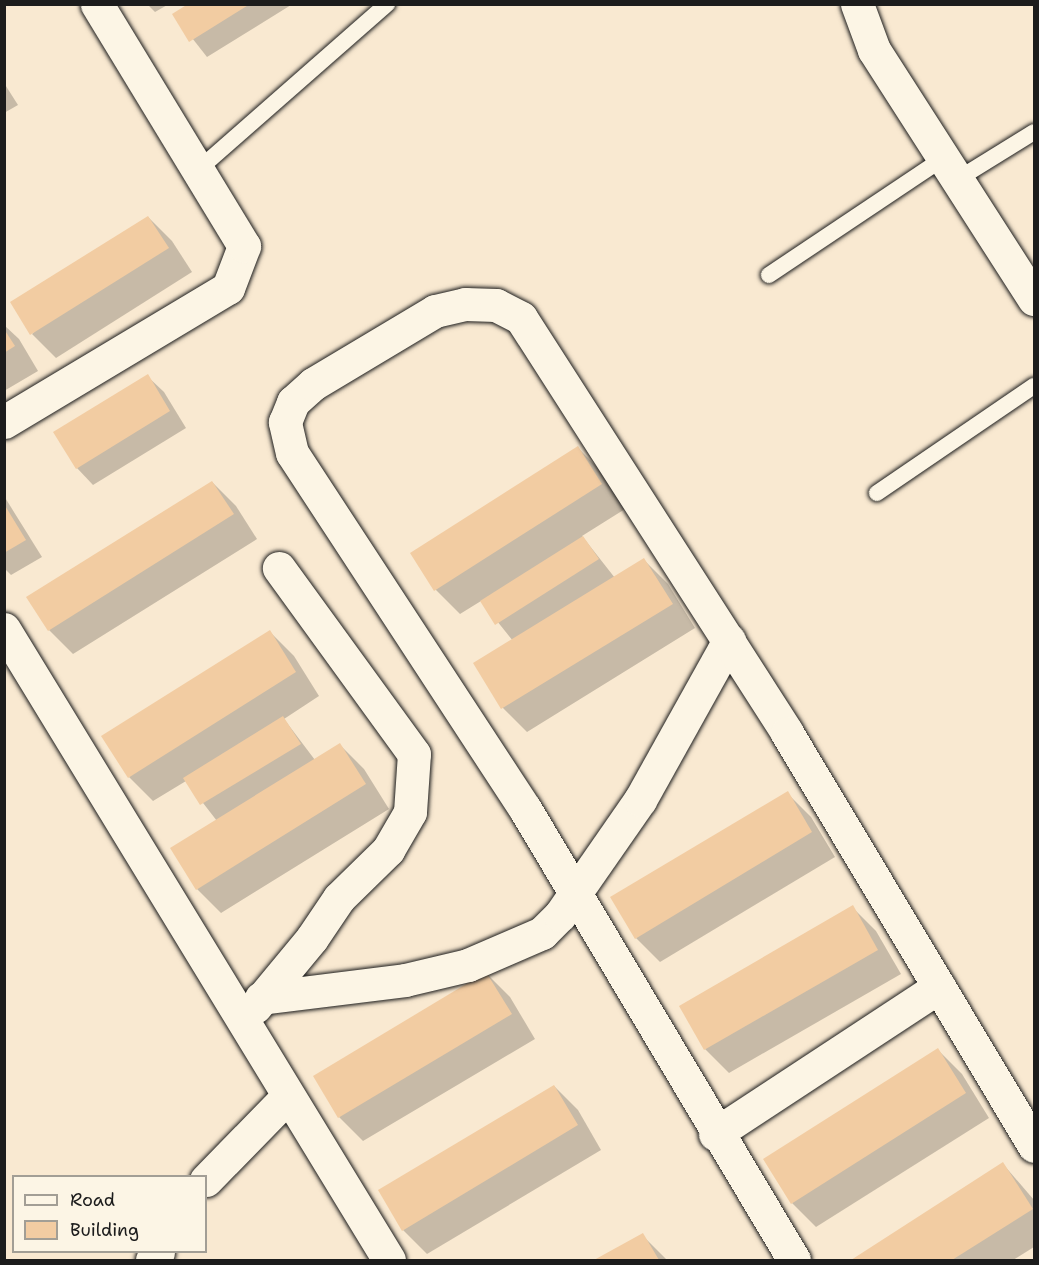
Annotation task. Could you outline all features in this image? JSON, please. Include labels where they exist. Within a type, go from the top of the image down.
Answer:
[{"type":"street","points":[[4,422],[228,288],[244,246],[97,4]]},
{"type":"street","points":[[857,4],[874,50],[1035,299]]},
{"type":"street","points":[[794,1260],[715,1134],[525,808],[292,453],[285,422],[293,402],[313,384],[435,310],[465,304],[496,305],[521,318],[729,640],[1035,1146]]},
{"type":"street","points":[[252,1010],[312,938],[339,898],[388,850],[410,812],[414,754],[279,568]]},
{"type":"street","points":[[4,629],[252,1010],[288,1096],[389,1260]]},
{"type":"street","points":[[252,1010],[405,980],[468,965],[542,933],[575,892],[640,800],[729,640]]},
{"type":"street","points":[[715,1134],[939,987]]},
{"type":"street","points":[[207,1179],[288,1096]]},
{"type":"lane","points":[[198,170],[387,4]]},
{"type":"lane","points":[[769,275],[951,169],[1035,132]]},
{"type":"lane","points":[[877,493],[1035,386]]},
{"type":"building","points":[[188,4],[250,4],[189,42],[172,14]]},
{"type":"building","points":[[148,216],[169,248],[30,335],[10,302]]},
{"type":"building","points":[[4,329],[15,346],[4,353]]},
{"type":"building","points":[[148,374],[170,411],[76,469],[53,432]]},
{"type":"building","points":[[578,446],[602,484],[434,591],[410,553]]},
{"type":"building","points":[[212,481],[234,514],[48,631],[26,597]]},
{"type":"building","points":[[4,504],[26,540],[4,553]]},
{"type":"building","points":[[583,536],[599,559],[495,625],[480,601]]},
{"type":"building","points":[[644,558],[673,604],[501,709],[473,663]]},
{"type":"building","points":[[270,630],[296,672],[128,778],[101,736]]},
{"type":"building","points":[[283,716],[301,744],[200,805],[183,778]]},
{"type":"building","points":[[340,743],[366,784],[196,890],[170,848]]},
{"type":"building","points":[[788,791],[812,832],[635,939],[610,897]]},
{"type":"building","points":[[853,905],[878,950],[704,1050],[679,1006]]},
{"type":"building","points":[[486,972],[512,1014],[338,1118],[313,1076]]},
{"type":"building","points":[[938,1048],[966,1093],[791,1204],[763,1159]]},
{"type":"building","points":[[554,1085],[578,1125],[402,1231],[378,1190]]},
{"type":"building","points":[[1003,1162],[1033,1209],[952,1260],[851,1260]]},
{"type":"building","points":[[643,1233],[659,1260],[594,1260]]}]
